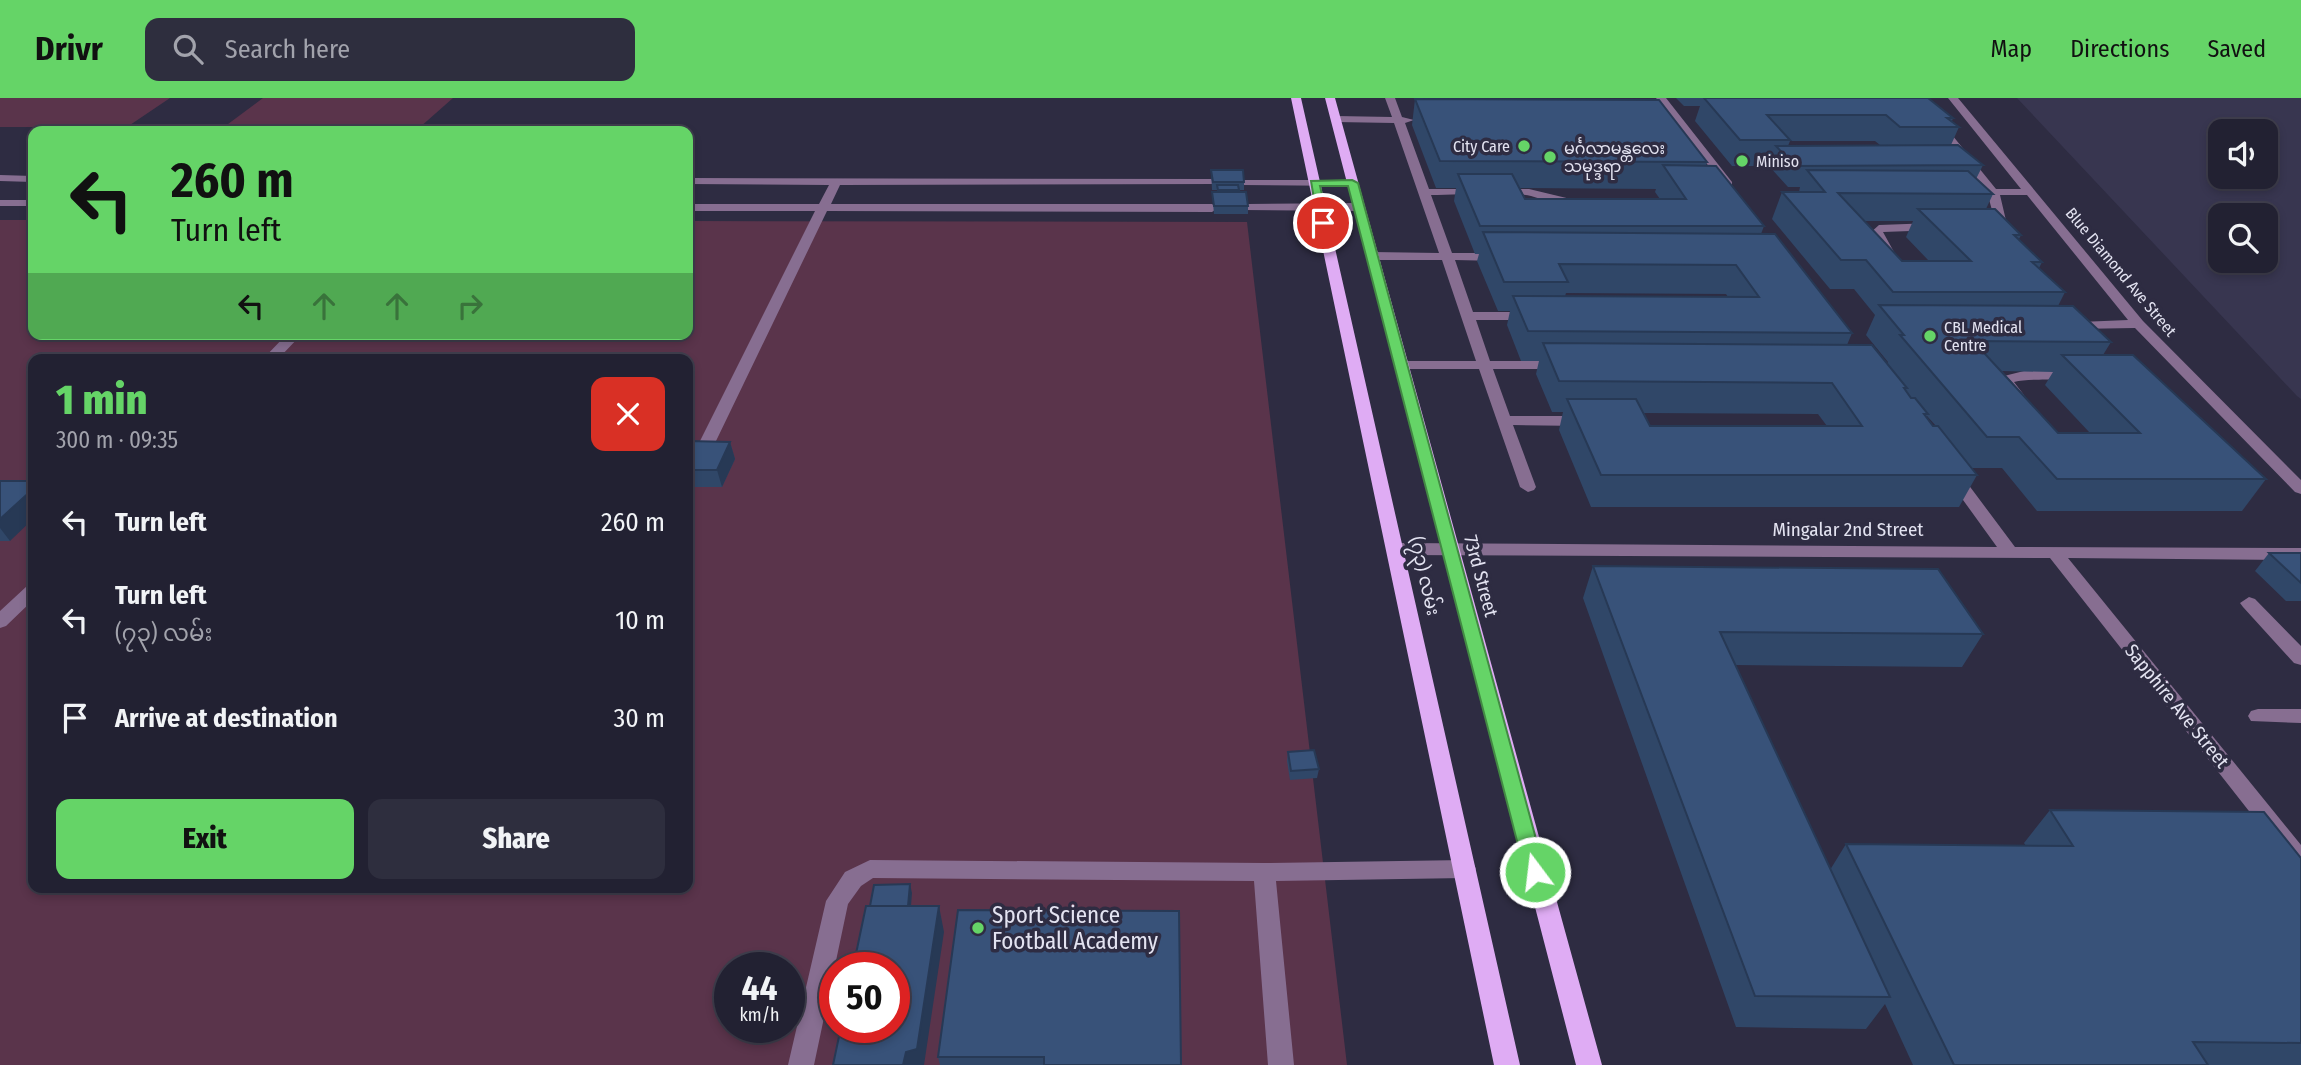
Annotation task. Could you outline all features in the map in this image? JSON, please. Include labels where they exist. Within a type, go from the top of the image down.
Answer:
[{"type":"main road","name":"(၇၃) လမ်း","points":[[1296,98],[1507,1065]]},
{"type":"main road","name":"73rd Street","points":[[1330,98],[1589,1065]]},
{"type":"street","points":[[1390,98],[1482,364],[1528,487]]},
{"type":"street","points":[[1661,98],[1673,123],[1737,196]]},
{"type":"street","points":[[1917,98],[1940,117],[1961,159],[1993,192],[2001,232]]},
{"type":"street","name":"Blue Diamond Ave Street","points":[[1953,98],[1964,118],[2031,192],[2138,324],[2301,489]]},
{"type":"street","points":[[1336,119],[1425,120]]},
{"type":"street","points":[[0,178],[28,178]]},
{"type":"street","points":[[693,181],[1210,182]]},
{"type":"street","points":[[708,441],[836,181]]},
{"type":"street","points":[[1245,183],[1352,183]]},
{"type":"street","points":[[1424,192],[1529,192],[1557,201],[1584,201]]},
{"type":"street","points":[[1993,192],[2031,192]]},
{"type":"street","points":[[0,203],[28,203]]},
{"type":"street","points":[[693,207],[1212,208]]},
{"type":"street","points":[[1248,208],[1359,207]]},
{"type":"street","points":[[1895,261],[1875,234],[1879,229],[1943,227]]},
{"type":"street","points":[[1372,256],[1515,257]]},
{"type":"street","points":[[1465,316],[1544,316]]},
{"type":"street","points":[[2080,326],[2138,324]]},
{"type":"street","points":[[275,354],[289,340]]},
{"type":"street","points":[[1401,365],[1577,366]]},
{"type":"street","points":[[2024,405],[2005,380],[2028,374],[2092,374]]},
{"type":"street","points":[[1503,420],[1600,421]]},
{"type":"street","points":[[1942,461],[2009,551]]},
{"type":"street","name":"Mingalar 2nd Street","points":[[1395,549],[2301,554]]},
{"type":"street","name":"Sapphire Ave Street","points":[[2053,551],[2301,861]]},
{"type":"street","points":[[2261,554],[2277,570]]},
{"type":"street","points":[[0,622],[28,595]]},
{"type":"street","points":[[2249,603],[2301,658]]},
{"type":"street","points":[[2258,716],[2301,716]]},
{"type":"street","points":[[801,1065],[837,901],[853,878],[870,869],[1264,872],[1465,869]]},
{"type":"street","points":[[1264,872],[1281,1065]]},
{"type":"shaded area","points":[[0,98],[170,98],[128,126],[0,127]]},
{"type":"shaded area","points":[[263,98],[453,98],[421,126],[225,126]]},
{"type":"shaded area","points":[[2017,98],[2301,98],[2301,399],[2297,396]]},
{"type":"shaded area","points":[[0,220],[28,220],[28,340],[693,340],[693,221],[1247,222],[1347,1065],[0,1065]]},
{"type":"building","points":[[1704,98],[1928,98],[1953,118],[1947,118],[1959,127],[1900,127],[1886,115],[1767,115],[1790,140],[1740,140]]},
{"type":"building","points":[[1415,99],[1659,100],[1707,162],[1440,161]]},
{"type":"building","points":[[1958,145],[1983,165],[1795,166],[1776,146]]},
{"type":"building","points":[[1663,165],[1716,166],[1764,226],[1480,226],[1458,174],[1512,174],[1525,199],[1686,199]]},
{"type":"building","points":[[1211,170],[1243,170],[1244,182],[1213,182]]},
{"type":"building","points":[[1807,170],[1968,171],[1993,194],[1838,193],[1902,261],[1971,261],[1918,209],[1995,209],[2021,235],[2014,235],[2042,262],[2032,262],[2065,292],[1893,292],[1866,260],[1841,260],[1782,192],[1825,192]]},
{"type":"building","points":[[1217,185],[1238,185],[1239,190],[1218,190]]},
{"type":"building","points":[[1212,192],[1246,192],[1248,206],[1214,206]]},
{"type":"building","points":[[1483,232],[1775,234],[1852,333],[1528,331],[1513,296],[1759,297],[1736,265],[1559,264],[1568,282],[1504,282]]},
{"type":"building","points":[[1879,305],[2073,306],[2111,342],[1973,341],[2058,433],[2140,433],[2062,355],[2133,355],[2266,479],[2057,479],[2019,437],[1987,437],[1900,335],[1904,335]]},
{"type":"building","points":[[1543,343],[1872,345],[1907,388],[1904,388],[1911,398],[1915,398],[1928,414],[1924,414],[1933,426],[1938,426],[1977,475],[1601,475],[1567,399],[1636,399],[1650,426],[1862,426],[1832,383],[1559,381]]},
{"type":"building","points":[[693,441],[730,442],[717,470],[693,470]]},
{"type":"building","points":[[0,481],[28,481],[28,494],[0,519]]},
{"type":"building","points":[[2269,553],[2301,553],[2301,583]]},
{"type":"building","points":[[1593,566],[1938,569],[1983,634],[1720,632],[1890,997],[1755,996]]},
{"type":"building","points":[[1314,750],[1319,769],[1291,771],[1288,752]]},
{"type":"building","points":[[2050,810],[2264,812],[2301,858],[2301,1043],[2193,1042],[2208,1065],[1954,1065],[1846,844],[2073,846]]},
{"type":"building","points":[[910,884],[908,906],[870,906],[874,885]]},
{"type":"building","points":[[866,906],[939,906],[917,1049],[906,1052],[903,1065],[833,1065],[838,1043],[910,1043],[910,952],[856,952]]},
{"type":"building","points":[[958,910],[1179,911],[1181,1065],[1044,1065],[1044,1057],[938,1057]]},
{"type":"place","name":"City Care","points":[[1524,146]]},
{"type":"place","name":"မင်္ဂလာမန္တလေး သမုဒ္ဒရာ","points":[[1550,157]]},
{"type":"place","name":"Miniso","points":[[1742,161]]},
{"type":"place","name":"CBL Medical Centre","points":[[1930,336]]},
{"type":"place","name":"Sport Science Football Academy","points":[[978,928]]},
{"type":"route","points":[[1323,223],[1314,183],[1352,183],[1535,872]]}]
